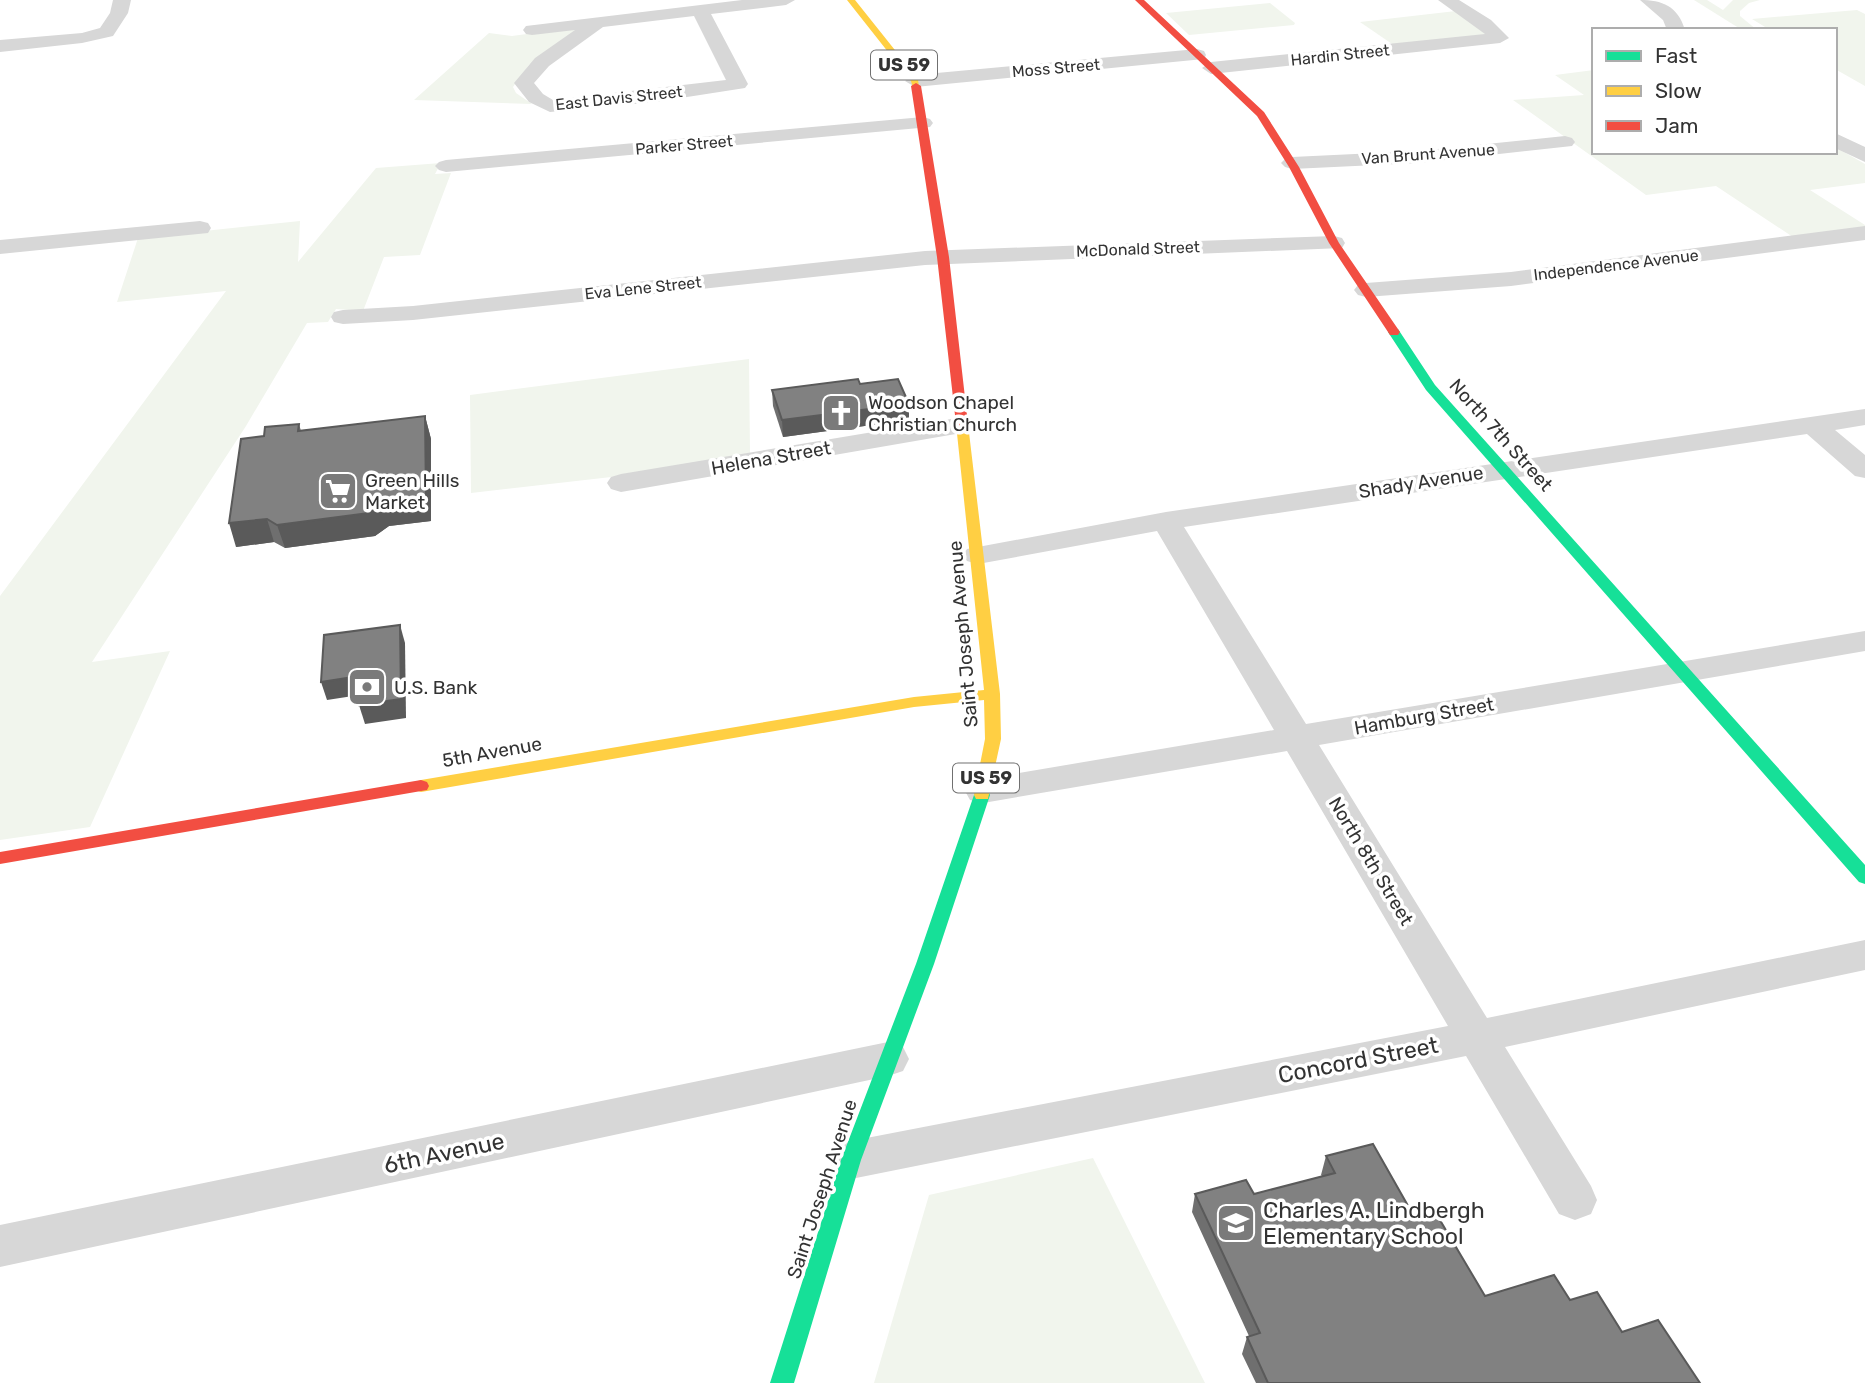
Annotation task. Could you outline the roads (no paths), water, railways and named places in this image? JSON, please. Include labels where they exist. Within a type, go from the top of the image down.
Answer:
[{"type":"street","points":[[0,46],[97,35],[110,29],[122,0]]},
{"type":"street","points":[[532,30],[786,0]]},
{"type":"street","name":"Saint Joseph Avenue","points":[[782,1383],[851,1160],[925,964],[983,791],[993,739],[992,694],[963,425],[943,257],[915,80],[851,0]]},
{"type":"street","name":"North 7th Street","points":[[1139,0],[1261,114],[1292,163],[1334,243],[1430,387],[1865,877]]},
{"type":"street","name":"Hardin Street","points":[[1211,68],[1500,38],[1485,24],[1447,0]]},
{"type":"street","points":[[1649,0],[1666,11],[1676,28]]},
{"type":"street","name":"East Davis Street","points":[[600,22],[542,62],[524,83],[536,98],[550,106],[655,96],[738,84],[699,9]]},
{"type":"street","name":"Moss Street","points":[[915,80],[1196,55]]},
{"type":"street","name":"Parker Street","points":[[446,166],[923,123]]},
{"type":"street","points":[[1837,140],[1865,156]]},
{"type":"street","name":"Van Brunt Avenue","points":[[1292,163],[1418,157],[1565,142]]},
{"type":"street","points":[[0,247],[200,228]]},
{"type":"street","name":"Independence Avenue","points":[[1366,290],[1511,279],[1865,233]]},
{"type":"street","name":"McDonald Street","points":[[943,257],[1334,243]]},
{"type":"street","name":"Eva Lene Street","points":[[343,317],[413,313],[943,257]]},
{"type":"street","name":"Shady Avenue","points":[[978,555],[1166,521],[1865,416]]},
{"type":"street","points":[[1812,424],[1865,470]]},
{"type":"street","name":"Helena Street","points":[[621,483],[963,425]]},
{"type":"street","name":"North 8th Street","points":[[1166,521],[1575,1200]]},
{"type":"street","name":"Hamburg Street","points":[[983,791],[1865,641]]},
{"type":"street","name":"5th Avenue","points":[[0,858],[914,702],[992,694]]},
{"type":"street","name":"Concord Street","points":[[851,1160],[1476,1037],[1865,956]]},
{"type":"street","name":"6th Avenue","points":[[0,1246],[888,1059]]},
{"type":"place","name":"Woodson Chapel Christian Church","points":[[841,413]]},
{"type":"place","name":"Green Hills Market","points":[[338,491]]},
{"type":"place","name":"U.S. Bank","points":[[367,687]]},
{"type":"place","name":"Charles A. Lindbergh Elementary School","points":[[1236,1223]]}]
